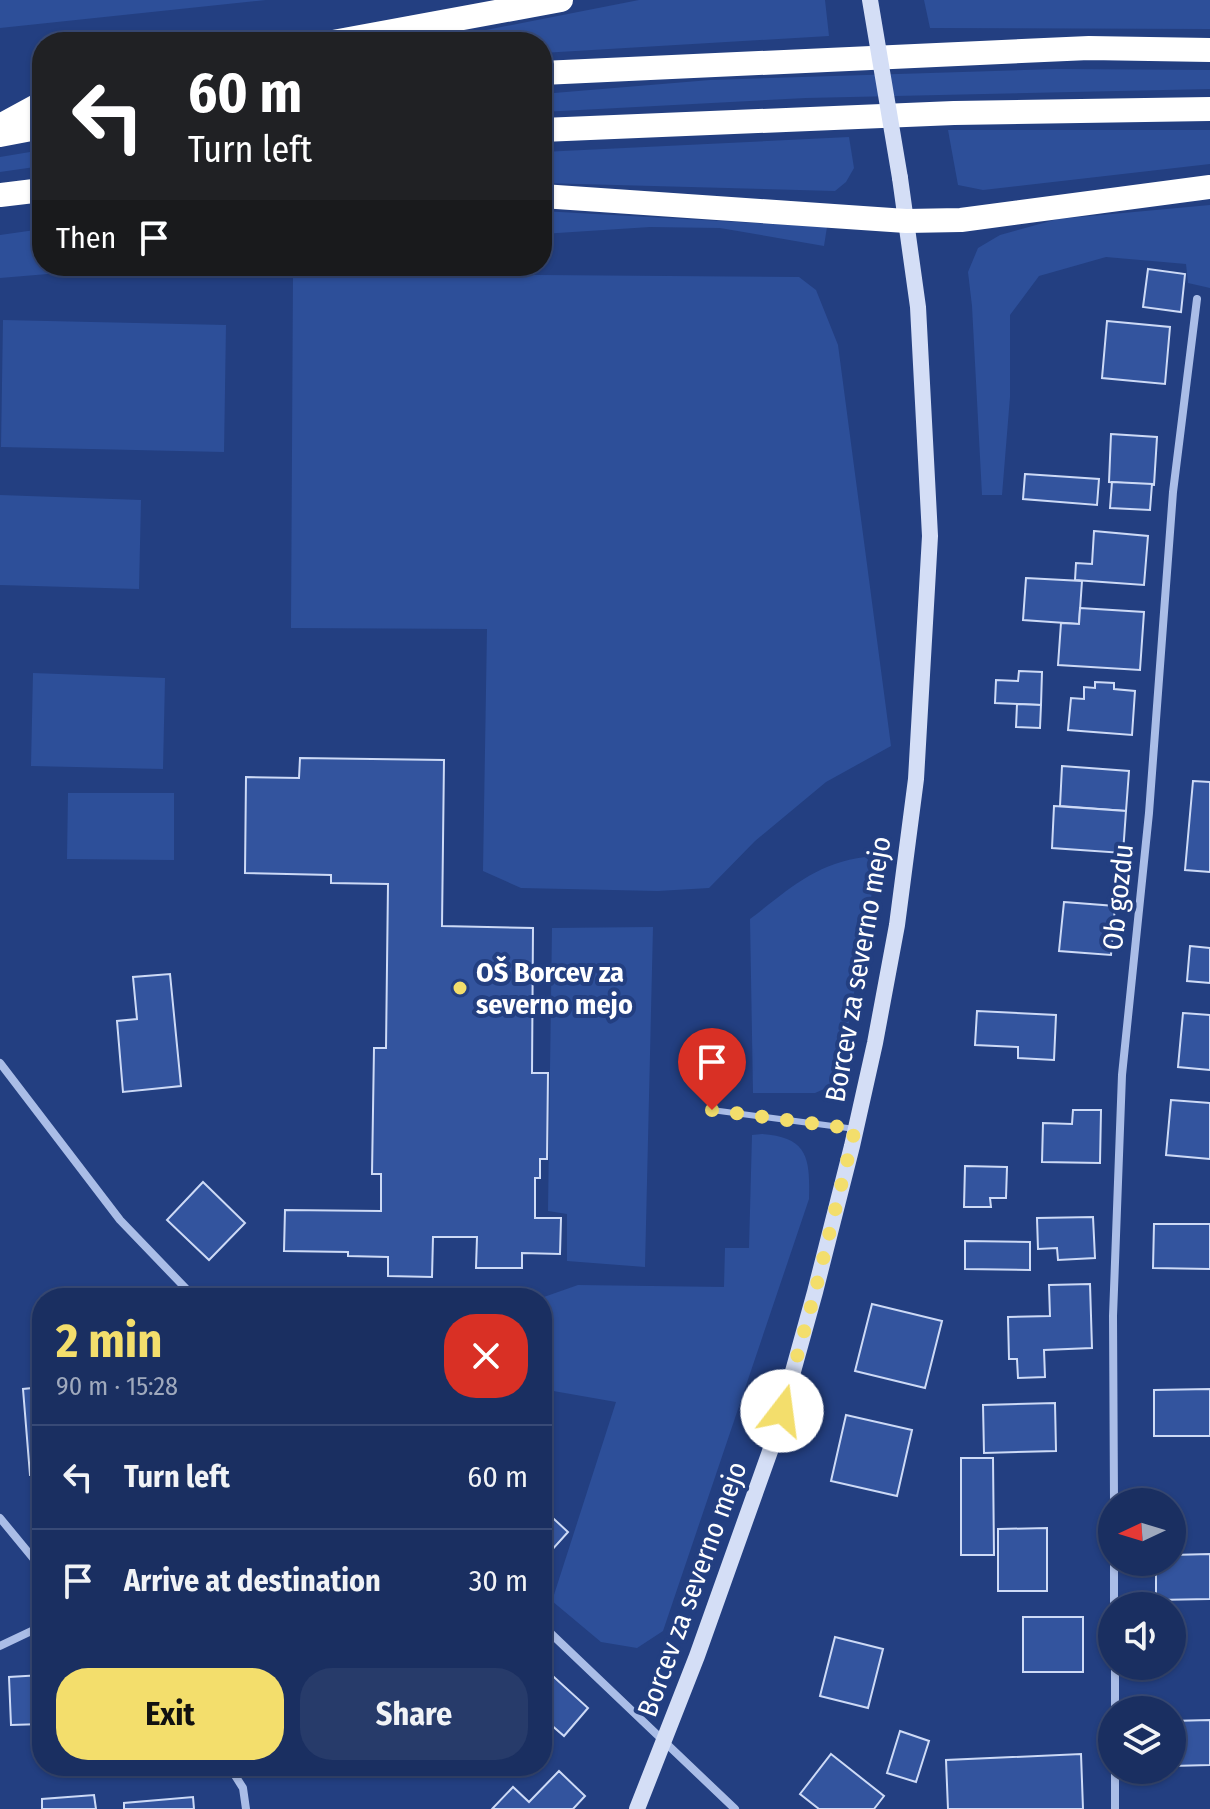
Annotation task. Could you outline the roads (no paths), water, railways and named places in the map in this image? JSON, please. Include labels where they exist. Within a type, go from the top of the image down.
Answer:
[{"type":"highway","points":[[387,32],[561,0]]},
{"type":"highway","points":[[552,73],[1089,48],[1210,50]]},
{"type":"highway","points":[[0,126],[32,108]]},
{"type":"highway","points":[[552,130],[983,112],[1210,109]]},
{"type":"highway","points":[[0,135],[32,129]]},
{"type":"highway","points":[[552,197],[906,221],[961,220],[1210,187]]},
{"type":"highway","points":[[0,195],[32,193]]},
{"type":"street","name":"Borcev za severno mejo","points":[[637,1809],[774,1440],[815,1292],[875,1043],[897,925],[916,779],[929,521],[918,307],[870,0]]},
{"type":"street","name":"Ob gozdu","points":[[1114,1488],[1113,1316],[1122,1075],[1149,813],[1173,492],[1197,299]]},
{"type":"street","points":[[0,1063],[120,1220],[185,1288]]},
{"type":"street","points":[[0,1518],[32,1557]]},
{"type":"street","points":[[0,1646],[32,1631]]},
{"type":"street","name":"Borcev za severno mejo","points":[[552,1634],[664,1740]]},
{"type":"street","points":[[664,1740],[735,1809]]},
{"type":"street","points":[[235,1776],[243,1788],[246,1809]]},
{"type":"street","points":[[1115,1784],[1115,1809]]},
{"type":"lane","points":[[712,1110],[855,1129]]},
{"type":"place","name":"OŠ Borcev za severno mejo","points":[[460,988]]}]
